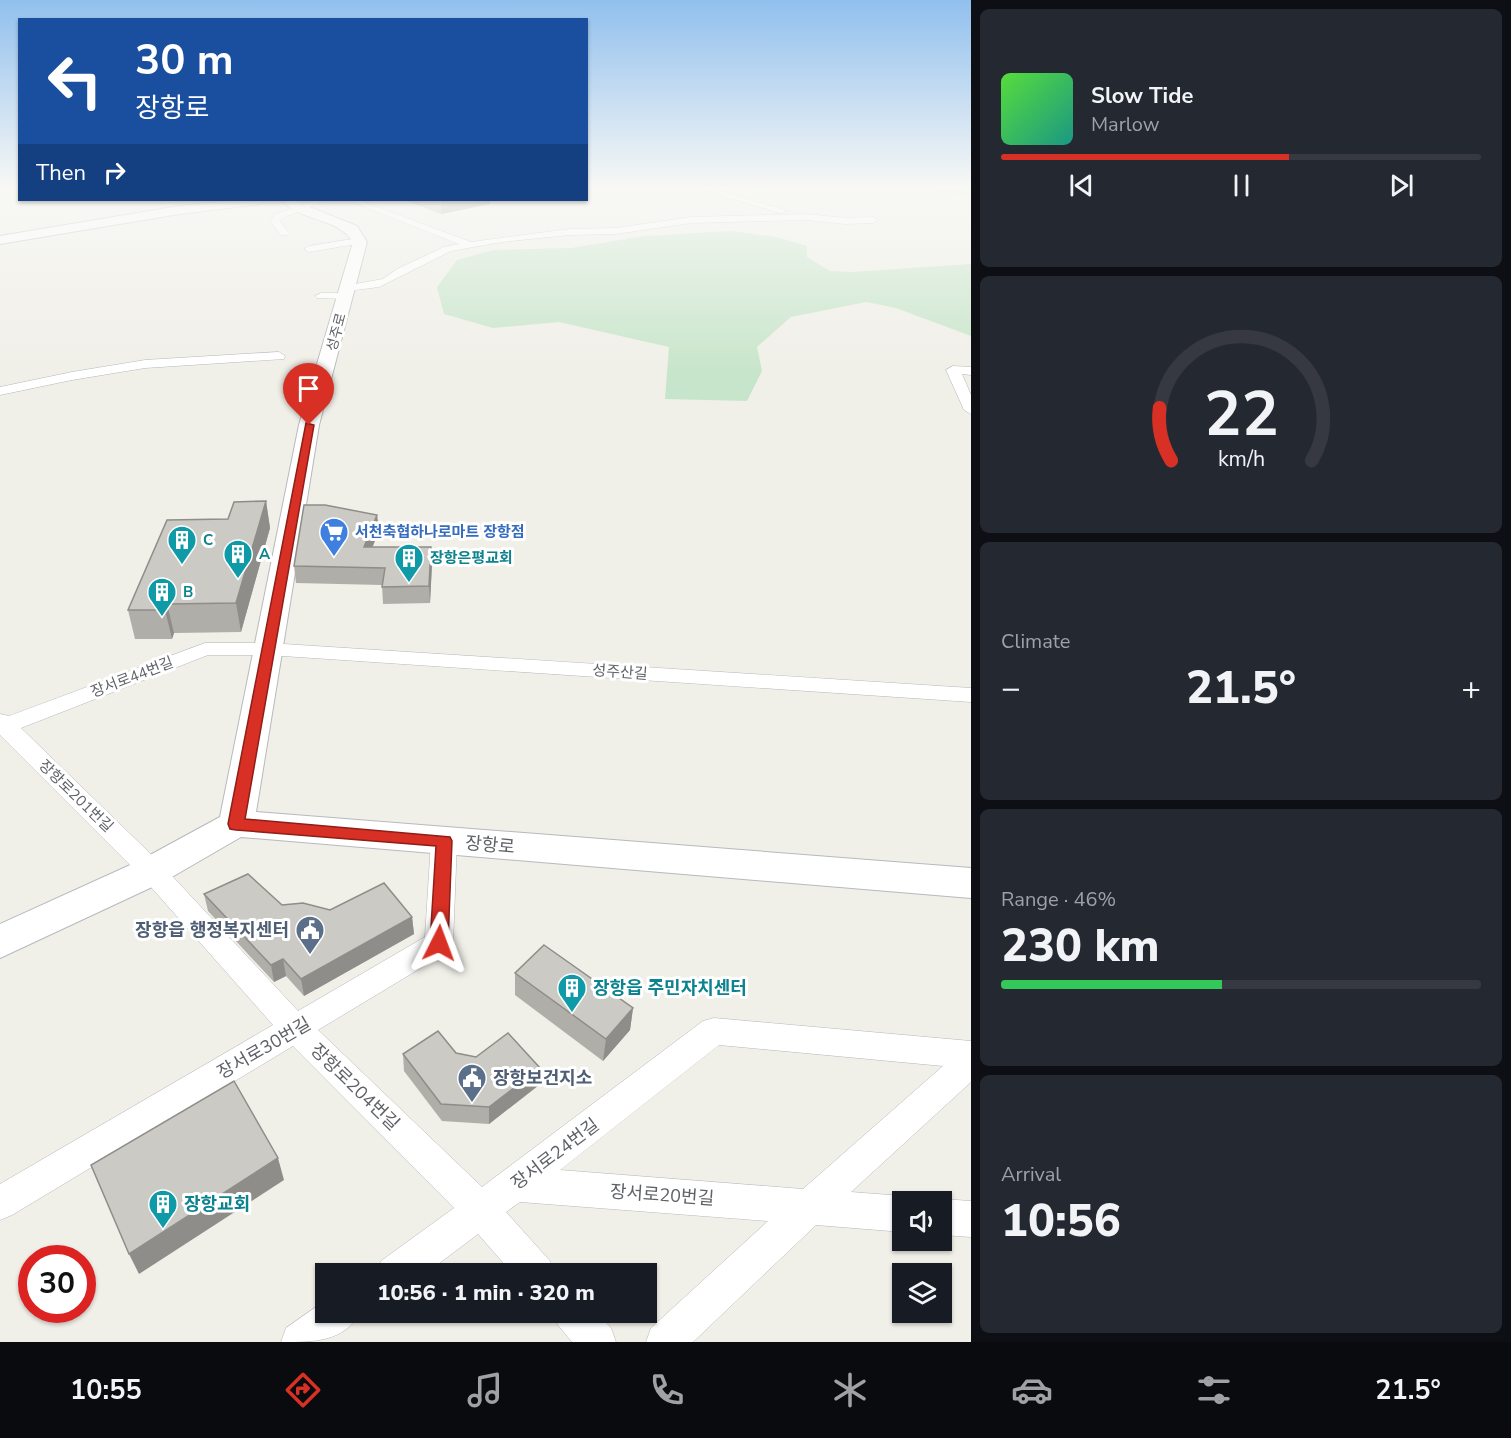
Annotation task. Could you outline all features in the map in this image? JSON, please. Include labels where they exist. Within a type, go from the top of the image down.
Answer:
[{"type":"street","name":"성주로","points":[[236,824],[309,425],[357,250]]},
{"type":"street","points":[[321,296],[347,292],[387,281],[401,271],[447,250]]},
{"type":"street","points":[[0,391],[72,375],[144,364],[279,356]]},
{"type":"street","points":[[971,371],[953,370],[971,410]]},
{"type":"street","name":"장서로44번길","points":[[2,725],[205,649],[268,649]]},
{"type":"street","name":"성주산길","points":[[268,649],[971,695]]},
{"type":"street","name":"장항로201번길","points":[[2,725],[152,870]]},
{"type":"street","points":[[0,942],[152,870],[236,824]]},
{"type":"street","name":"장항로","points":[[236,824],[971,883]]},
{"type":"street","name":"장서로30번길","points":[[0,1203],[297,1030],[439,943],[444,841]]},
{"type":"street","name":"장항로204번길","points":[[152,870],[297,1030],[481,1210],[527,1263]]},
{"type":"street","name":"장서로24번길","points":[[409,1263],[714,1031],[971,1055]]},
{"type":"street","points":[[665,1342],[809,1207],[971,1062]]},
{"type":"street","name":"장서로20번길","points":[[515,1184],[892,1213]]},
{"type":"street","points":[[952,1218],[971,1219]]},
{"type":"street","points":[[300,1342],[326,1323]]},
{"type":"street","points":[[581,1323],[597,1342]]},
{"type":"green space","points":[[493,250],[807,250],[807,257],[830,271],[851,272],[971,264],[971,336],[896,308],[866,302],[791,317],[757,347],[762,371],[747,401],[665,399],[669,347],[559,322],[493,328],[444,314],[437,287],[457,260]]},
{"type":"building","points":[[266,501],[236,603],[167,604],[165,610],[128,610],[167,520],[228,519],[234,502]]},
{"type":"building","points":[[304,505],[325,505],[377,515],[364,547],[431,547],[429,586],[382,587],[385,568],[294,566]]},
{"type":"building","name":"장항읍 행정복지센터","points":[[248,874],[282,905],[303,903],[330,910],[384,883],[412,917],[301,979],[283,959],[271,965],[204,894]]},
{"type":"building","points":[[544,945],[633,1008],[606,1039],[515,973]]},
{"type":"building","name":"장항보건지소","points":[[438,1031],[456,1053],[476,1057],[508,1033],[540,1068],[489,1107],[441,1104],[403,1054]]},
{"type":"building","name":"장항교회","points":[[234,1081],[278,1158],[129,1254],[91,1165]]},
{"type":"place","name":"서천축협하나로마트 장항점","points":[[334,558]]},
{"type":"place","name":"C","points":[[182,566]]},
{"type":"place","name":"A","points":[[238,580]]},
{"type":"place","name":"장항은평교회","points":[[409,584]]},
{"type":"place","name":"B","points":[[162,618]]},
{"type":"place","name":"장항읍 행정복지센터","points":[[310,956]]},
{"type":"place","name":"장항읍 주민자치센터","points":[[572,1014]]},
{"type":"place","name":"장항보건지소","points":[[472,1104]]},
{"type":"place","name":"장항교회","points":[[163,1230]]},
{"type":"route","points":[[309,425],[236,824],[444,841],[439,943]]}]
